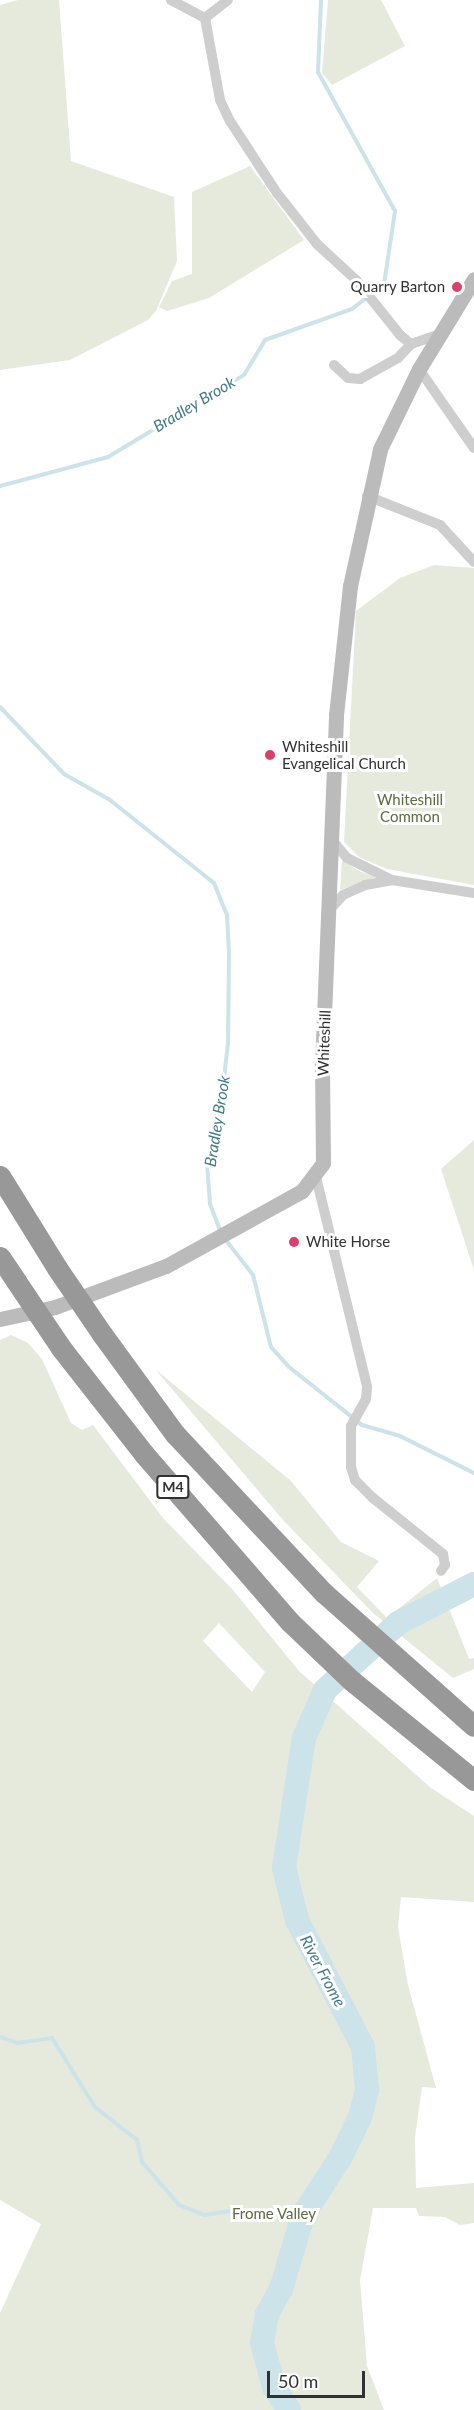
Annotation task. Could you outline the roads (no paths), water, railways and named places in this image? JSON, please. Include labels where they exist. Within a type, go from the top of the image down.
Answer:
[{"type":"highway","name":"M4","points":[[0,1176],[57,1268],[175,1434],[324,1593],[474,1726]]},
{"type":"highway","name":"M4","points":[[0,1257],[61,1348],[144,1454],[290,1622],[420,1737],[474,1780]]},
{"type":"main road","name":"Whiteshill","points":[[316,1177],[324,1151],[322,1066],[331,909],[337,707],[350,586],[367,496],[380,449],[419,369],[474,279]]},
{"type":"main road","points":[[0,1319],[105,1291],[200,1249],[302,1191],[316,1177]]},
{"type":"street","points":[[171,0],[205,18]]},
{"type":"street","points":[[205,18],[228,0]]},
{"type":"street","points":[[205,18],[220,100],[230,121],[277,193],[317,244],[356,280],[411,344]]},
{"type":"street","points":[[334,364],[348,378],[360,379],[398,358],[411,344],[440,334]]},
{"type":"street","points":[[419,369],[474,448]]},
{"type":"street","points":[[367,496],[440,525],[474,562]]},
{"type":"street","points":[[332,840],[347,858],[392,880],[474,893]]},
{"type":"street","points":[[331,909],[343,895],[364,885],[392,880]]},
{"type":"street","points":[[316,1177],[367,1387],[366,1399],[351,1426],[349,1460],[355,1480],[386,1510],[443,1554],[445,1565],[441,1571]]},
{"type":"waterway","name":"Bradley Brook","points":[[0,486],[108,457],[244,375],[265,340],[352,309],[384,284],[395,211],[318,72],[321,0]]},
{"type":"waterway","name":"Bradley Brook","points":[[0,707],[64,774],[110,800],[214,883],[227,915],[229,950],[228,1043],[219,1122],[207,1163],[210,1204],[221,1233]]},
{"type":"waterway","name":"Bradley Brook","points":[[225,1239],[253,1275],[271,1347],[289,1367],[362,1425],[400,1436],[474,1473]]},
{"type":"waterway","name":"River Frome","points":[[289,2410],[274,2387],[262,2343],[267,2314],[281,2289],[303,2215],[340,2158],[360,2117],[367,2090],[363,2047],[297,1920],[284,1868],[304,1738],[325,1690],[398,1623],[474,1584]]},
{"type":"waterway","points":[[0,2037],[17,2043],[52,2038],[95,2107],[137,2140],[142,2162],[179,2205],[205,2215],[229,2211],[303,2215]]},
{"type":"place","name":"Quarry Barton","points":[[457,287]]},
{"type":"place","name":"Whiteshill Evangelical Church","points":[[270,755]]},
{"type":"place","name":"White Horse","points":[[294,1242]]},
{"type":"park label","name":"Whiteshill Common","points":[[410,808]]},
{"type":"park label","name":"Frome Valley","points":[[274,2214]]}]
